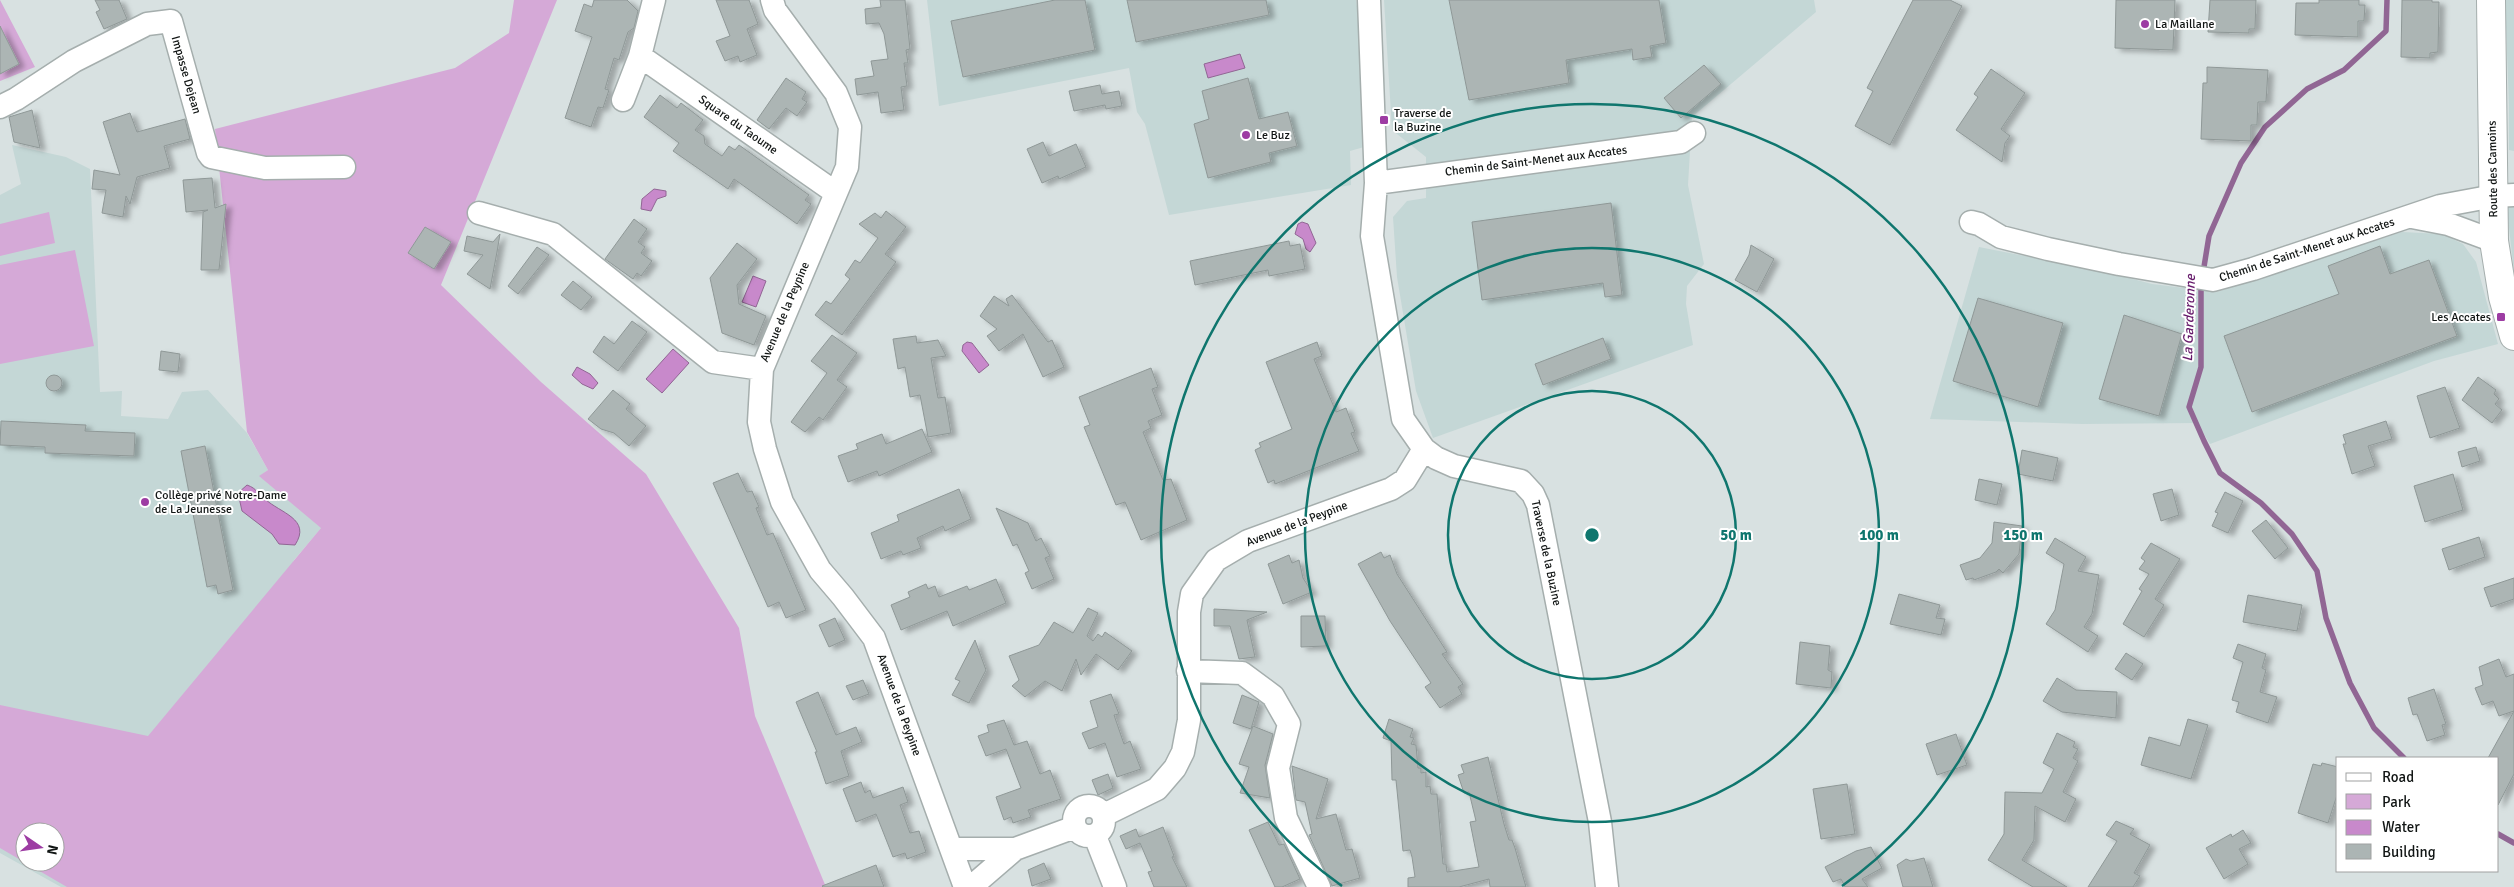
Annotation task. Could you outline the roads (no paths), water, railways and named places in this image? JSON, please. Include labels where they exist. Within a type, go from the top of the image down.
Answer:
[{"type":"main road","name":"Route des Camoins","points":[[2490,0],[2504,195],[2494,241],[2503,298],[2514,336]]},
{"type":"street","points":[[624,100],[640,56],[654,0]]},
{"type":"street","name":"Avenue de la Peypine","points":[[772,0],[775,10],[836,93],[850,127],[847,167],[762,369],[759,422],[765,449],[782,502],[820,570],[874,638],[962,873]]},
{"type":"street","name":"Traverse de la Buzine","points":[[1369,0],[1376,183],[1372,236],[1381,301],[1403,419],[1424,449],[1454,466],[1522,481],[1533,494],[1538,505],[1600,822],[1607,887]]},
{"type":"street","name":"Impasse Dejean","points":[[0,106],[16,99],[74,61],[146,24],[171,21],[208,153],[211,157],[265,168],[344,167]]},
{"type":"street","name":"Square du Taoume","points":[[640,56],[836,193]]},
{"type":"street","name":"Chemin de Saint-Menet aux Accates","points":[[1376,183],[1681,142],[1694,133]]},
{"type":"street","name":"Chemin de Saint-Menet aux Accates","points":[[1971,222],[1979,224],[2001,237],[2119,264],[2212,280],[2253,269],[2440,206],[2504,195]]},
{"type":"street","points":[[479,213],[553,234],[713,362],[762,369]]},
{"type":"street","name":"Chemin de Saint-Menet aux Accates","points":[[2411,217],[2448,224],[2494,241]]},
{"type":"street","name":"Avenue de la Peypine","points":[[1104,816],[1157,789],[1175,768],[1182,752],[1189,720],[1188,671],[1192,594],[1216,560],[1248,542],[1391,489],[1405,480],[1424,449]]},
{"type":"street","points":[[1188,671],[1242,673],[1273,696],[1289,724],[1278,768],[1286,818],[1319,887]]},
{"type":"street","points":[[1084,806],[1100,809],[1104,816],[1105,824],[1102,831],[1095,836],[1087,837],[1079,833],[1074,827],[1074,818],[1084,806]]},
{"type":"street","points":[[962,873],[1015,849],[1074,827]]},
{"type":"street","points":[[1095,836],[1115,887]]},
{"type":"street","points":[[962,873],[1015,849]]},
{"type":"water","points":[[1240,54],[1245,68],[1208,78],[1204,64]]},
{"type":"water","points":[[654,189],[666,191],[666,196],[657,199],[651,211],[641,209],[642,199]]},
{"type":"water","points":[[1302,222],[1308,224],[1316,243],[1310,252],[1306,249],[1303,239],[1295,234],[1298,224]]},
{"type":"water","points":[[753,276],[766,281],[756,307],[742,302]]},
{"type":"water","points":[[967,342],[972,343],[989,365],[979,373],[962,351],[963,345]]},
{"type":"water","points":[[673,349],[689,363],[662,393],[646,379]]},
{"type":"water","points":[[577,367],[590,374],[598,383],[593,389],[582,384],[572,375]]},
{"type":"water","points":[[247,485],[297,523],[300,529],[295,545],[279,544],[272,534],[242,511],[238,493]]},
{"type":"waterway","name":"La Garderonne","points":[[2203,273],[2209,236],[2241,163],[2265,127],[2307,89],[2344,70],[2386,31],[2387,0]]},
{"type":"waterway","name":"La Garderonne","points":[[2201,282],[2201,367],[2189,407],[2220,473],[2261,503],[2292,534],[2317,571],[2326,618],[2350,683],[2374,728],[2403,757]]},
{"type":"waterway","name":"La Garderonne","points":[[2499,835],[2514,843]]},
{"type":"place","name":"La Maillane","points":[[2145,24]]},
{"type":"place","name":"Traverse de la Buzine","points":[[1384,120]]},
{"type":"place","name":"Le Buz","points":[[1246,135]]},
{"type":"place","name":"Les Accates","points":[[2501,317]]},
{"type":"place","name":"Collège privé Notre-Dame de La Jeunesse","points":[[145,502]]}]
